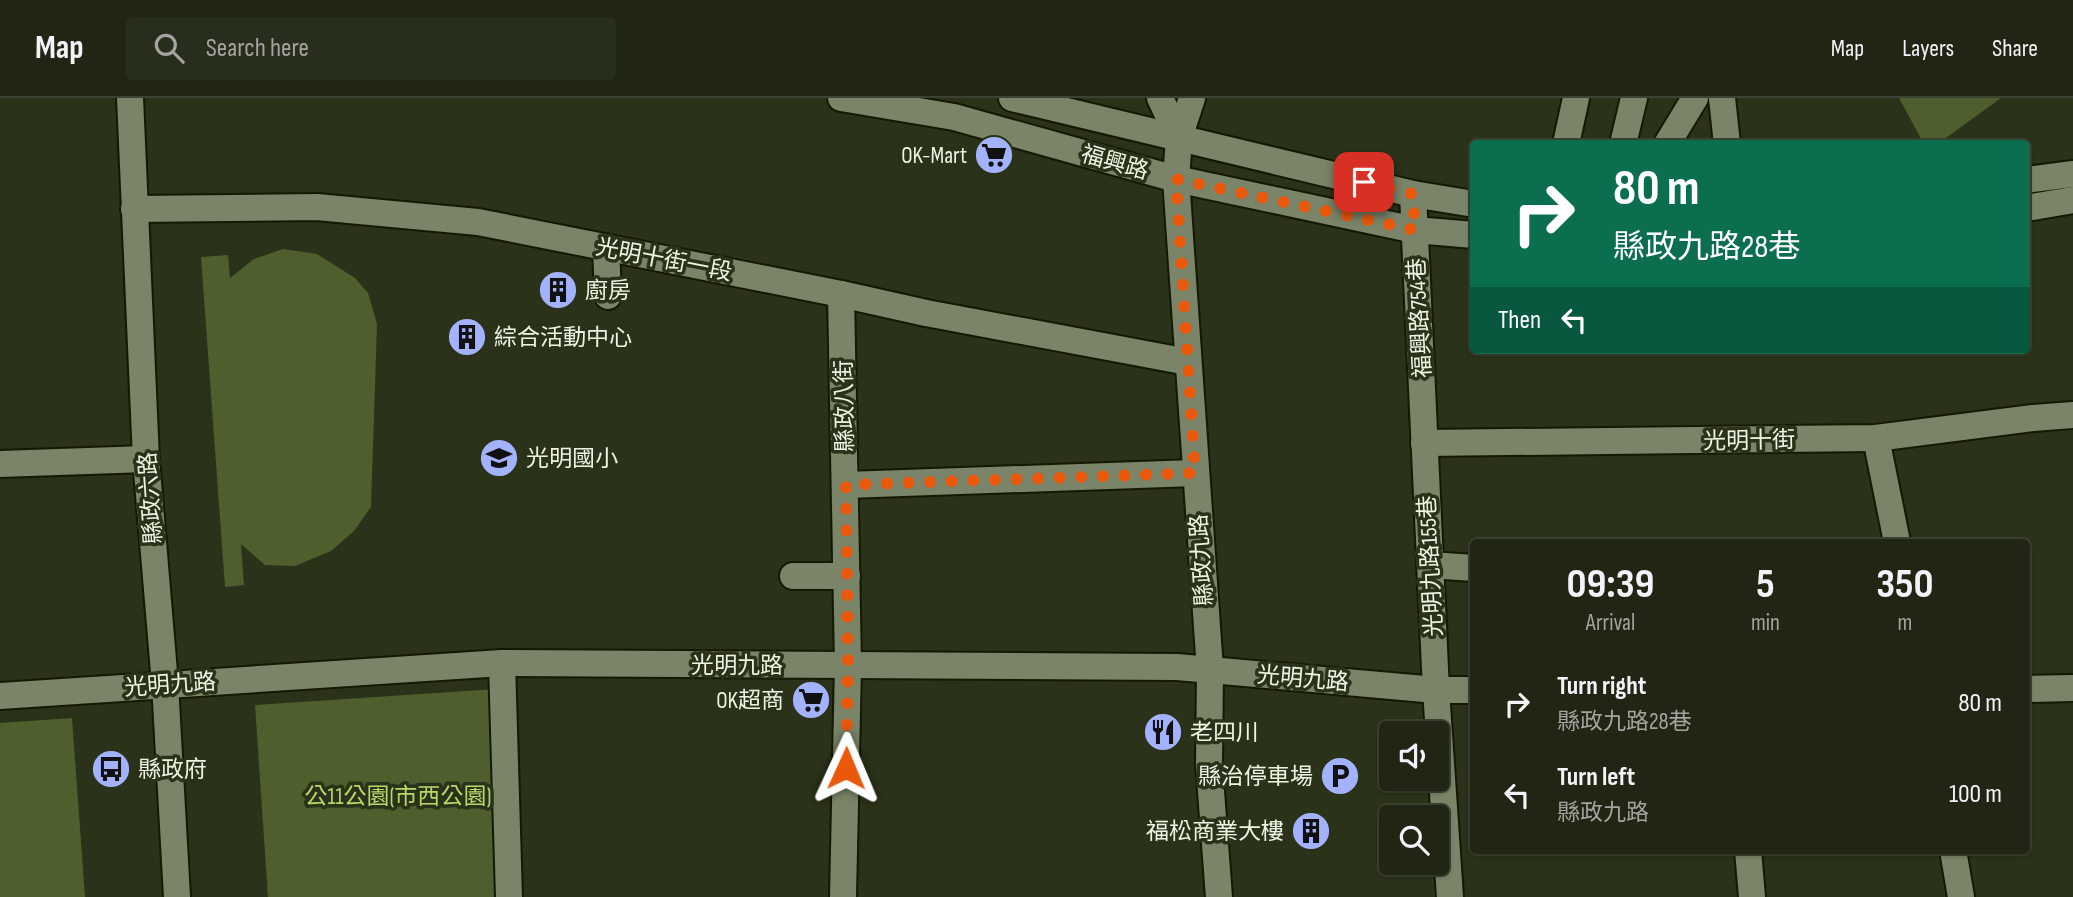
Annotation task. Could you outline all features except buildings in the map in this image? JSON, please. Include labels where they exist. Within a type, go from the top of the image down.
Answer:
[{"type":"street","name":"縣政六路","points":[[130,98],[146,459],[165,684],[177,897]]},
{"type":"street","name":"福興路","points":[[841,98],[955,108],[1176,179],[1415,230],[1470,235]]},
{"type":"street","name":"福興路","points":[[1012,98],[1413,194],[1470,203]]},
{"type":"street","points":[[1160,98],[1179,138]]},
{"type":"street","name":"縣政九路","points":[[1192,98],[1179,138],[1176,179],[1210,670],[1209,765],[1219,897]]},
{"type":"street","points":[[1567,140],[1577,98]]},
{"type":"street","points":[[1624,140],[1634,98]]},
{"type":"street","points":[[1669,140],[1695,98]]},
{"type":"street","points":[[1723,98],[1727,140]]},
{"type":"street","points":[[2030,179],[2073,174]]},
{"type":"street","name":"福興路754巷","points":[[1413,194],[1424,443]]},
{"type":"street","points":[[2030,207],[2073,200]]},
{"type":"street","name":"光明十街一段","points":[[134,209],[317,207],[478,222],[926,313],[1188,362]]},
{"type":"street","points":[[606,247],[608,296]]},
{"type":"street","name":"縣政八街","points":[[841,294],[848,665],[843,897]]},
{"type":"street","name":"光明十街","points":[[1424,443],[1876,438],[2073,415]]},
{"type":"street","points":[[1876,438],[1896,539]]},
{"type":"street","name":"光明九路155巷","points":[[1424,443],[1436,690],[1450,897]]},
{"type":"street","points":[[0,464],[146,459]]},
{"type":"street","points":[[846,485],[1195,473]]},
{"type":"street","points":[[1430,565],[1470,568]]},
{"type":"street","points":[[793,576],[847,576]]},
{"type":"street","points":[[502,663],[509,897]]},
{"type":"street","name":"光明九路","points":[[0,696],[502,663],[1177,667],[1436,690],[1470,690]]},
{"type":"street","points":[[2030,689],[2073,688]]},
{"type":"street","points":[[1748,854],[1752,897]]},
{"type":"street","points":[[1954,854],[1961,897]]},
{"type":"green space","points":[[1899,98],[2001,98],[1943,140],[1922,140]]},
{"type":"green space","points":[[283,249],[317,254],[355,278],[368,293],[377,324],[371,507],[354,531],[331,551],[295,566],[265,565],[241,544],[244,585],[225,587],[201,257],[228,255],[230,278],[254,259]]},
{"type":"green space","name":"公11公園(市西公園)","points":[[496,689],[503,897],[268,897],[255,705]]},
{"type":"green space","points":[[72,718],[85,897],[0,897],[0,723]]},
{"type":"place","name":"OK-Mart","points":[[994,155]]},
{"type":"place","name":"廚房","points":[[558,290]]},
{"type":"place","name":"綜合活動中心","points":[[467,337]]},
{"type":"place","name":"光明國小","points":[[499,458]]},
{"type":"place","name":"OK超商","points":[[811,700]]},
{"type":"place","name":"老四川","points":[[1163,732]]},
{"type":"place","name":"縣政府","points":[[111,769]]},
{"type":"place","name":"縣治停車場","points":[[1340,776]]},
{"type":"place","name":"福松商業大樓","points":[[1311,831]]},
{"type":"route","points":[[846,768],[846,485],[1195,473],[1176,179],[1415,230],[1413,194],[1364,182]]}]
